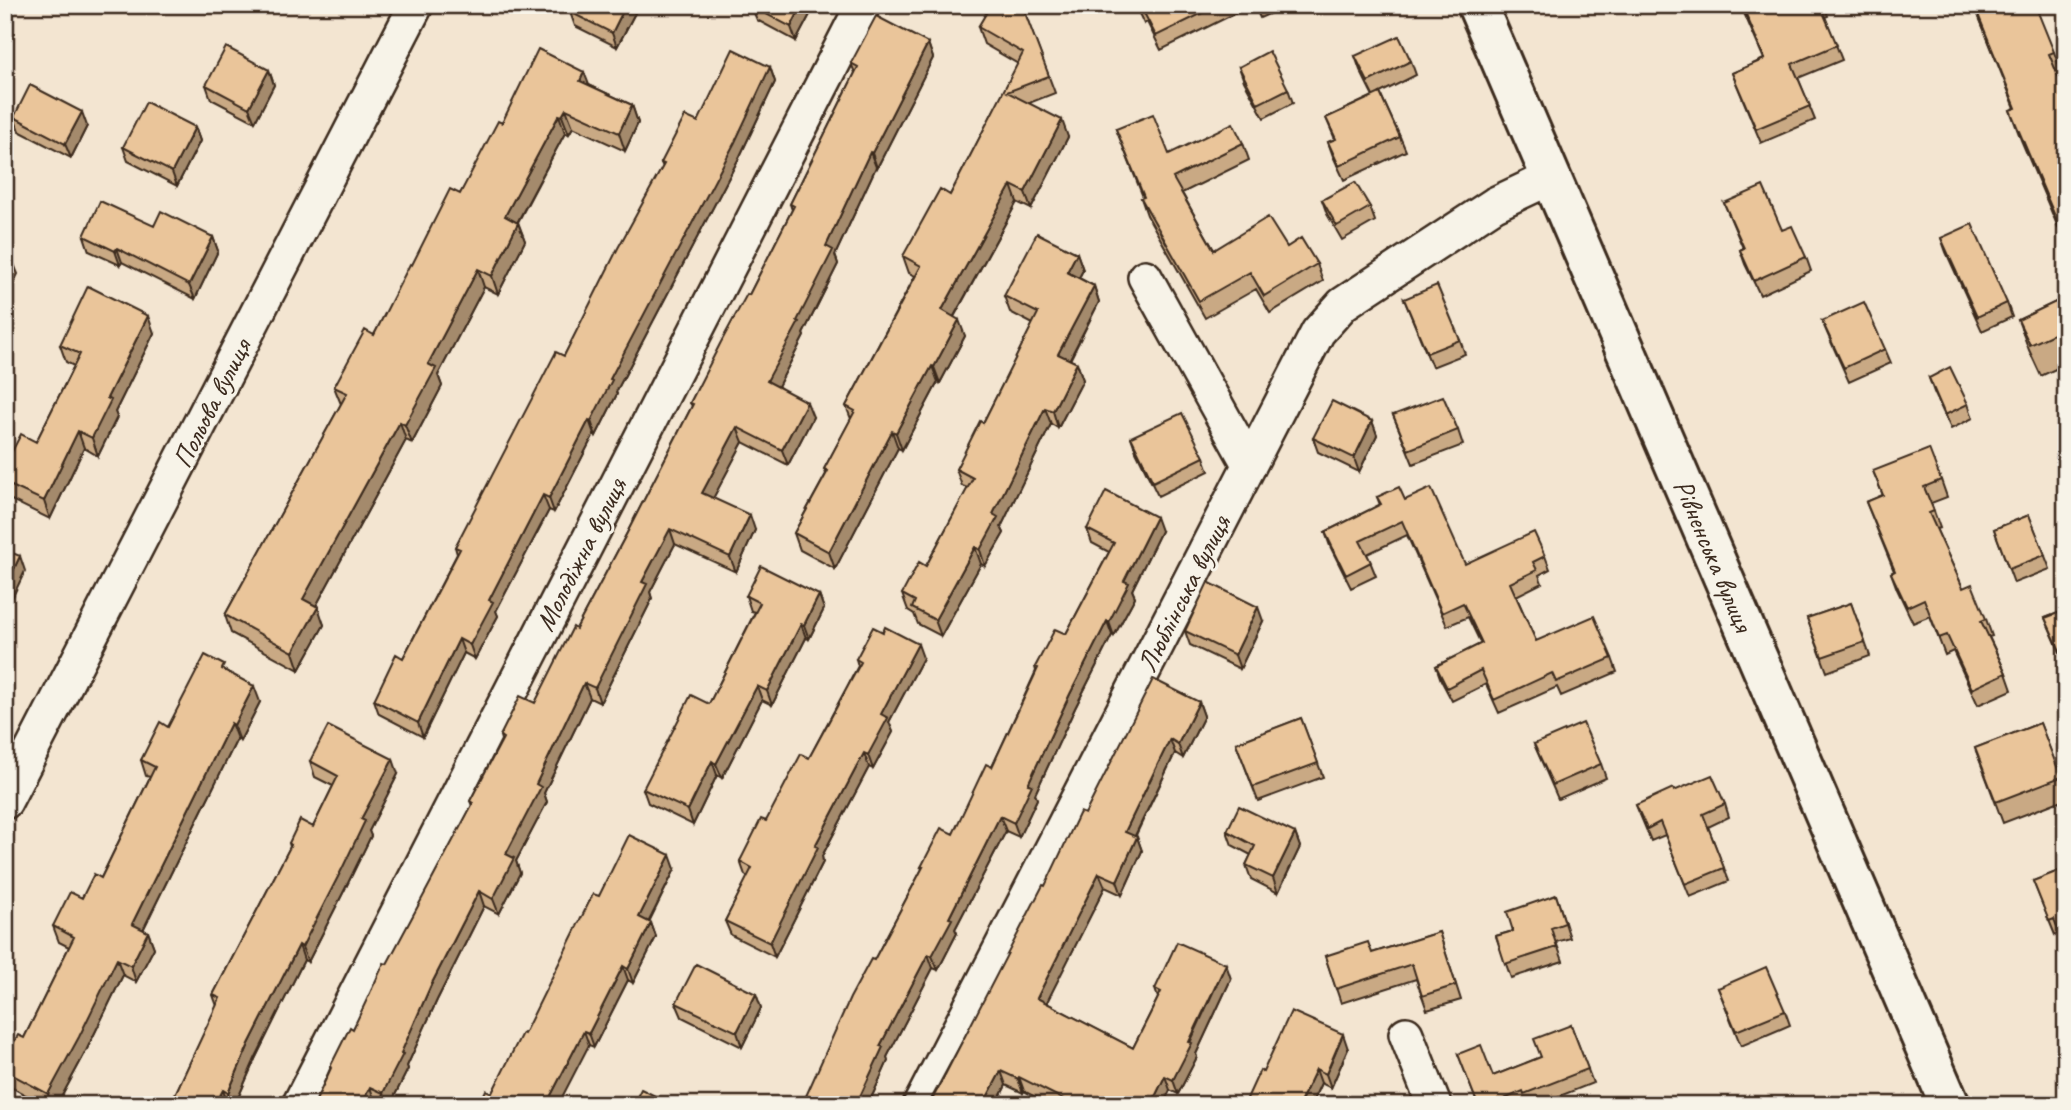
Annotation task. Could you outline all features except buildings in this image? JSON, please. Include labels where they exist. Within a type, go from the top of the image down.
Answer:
[{"type":"main road","name":"Рівненська вулиця","points":[[1477,5],[1950,1105]]},
{"type":"street","name":"Польова вулиця","points":[[5,802],[416,5]]},
{"type":"street","name":"Молодіжна вулиця","points":[[299,1105],[863,5]]},
{"type":"street","name":"Люблінська вулиця","points":[[920,1105],[1318,332],[1343,304],[1495,204],[1552,177]]},
{"type":"street","points":[[1145,277],[1249,464]]},
{"type":"street","points":[[1406,1034],[1434,1105]]}]
